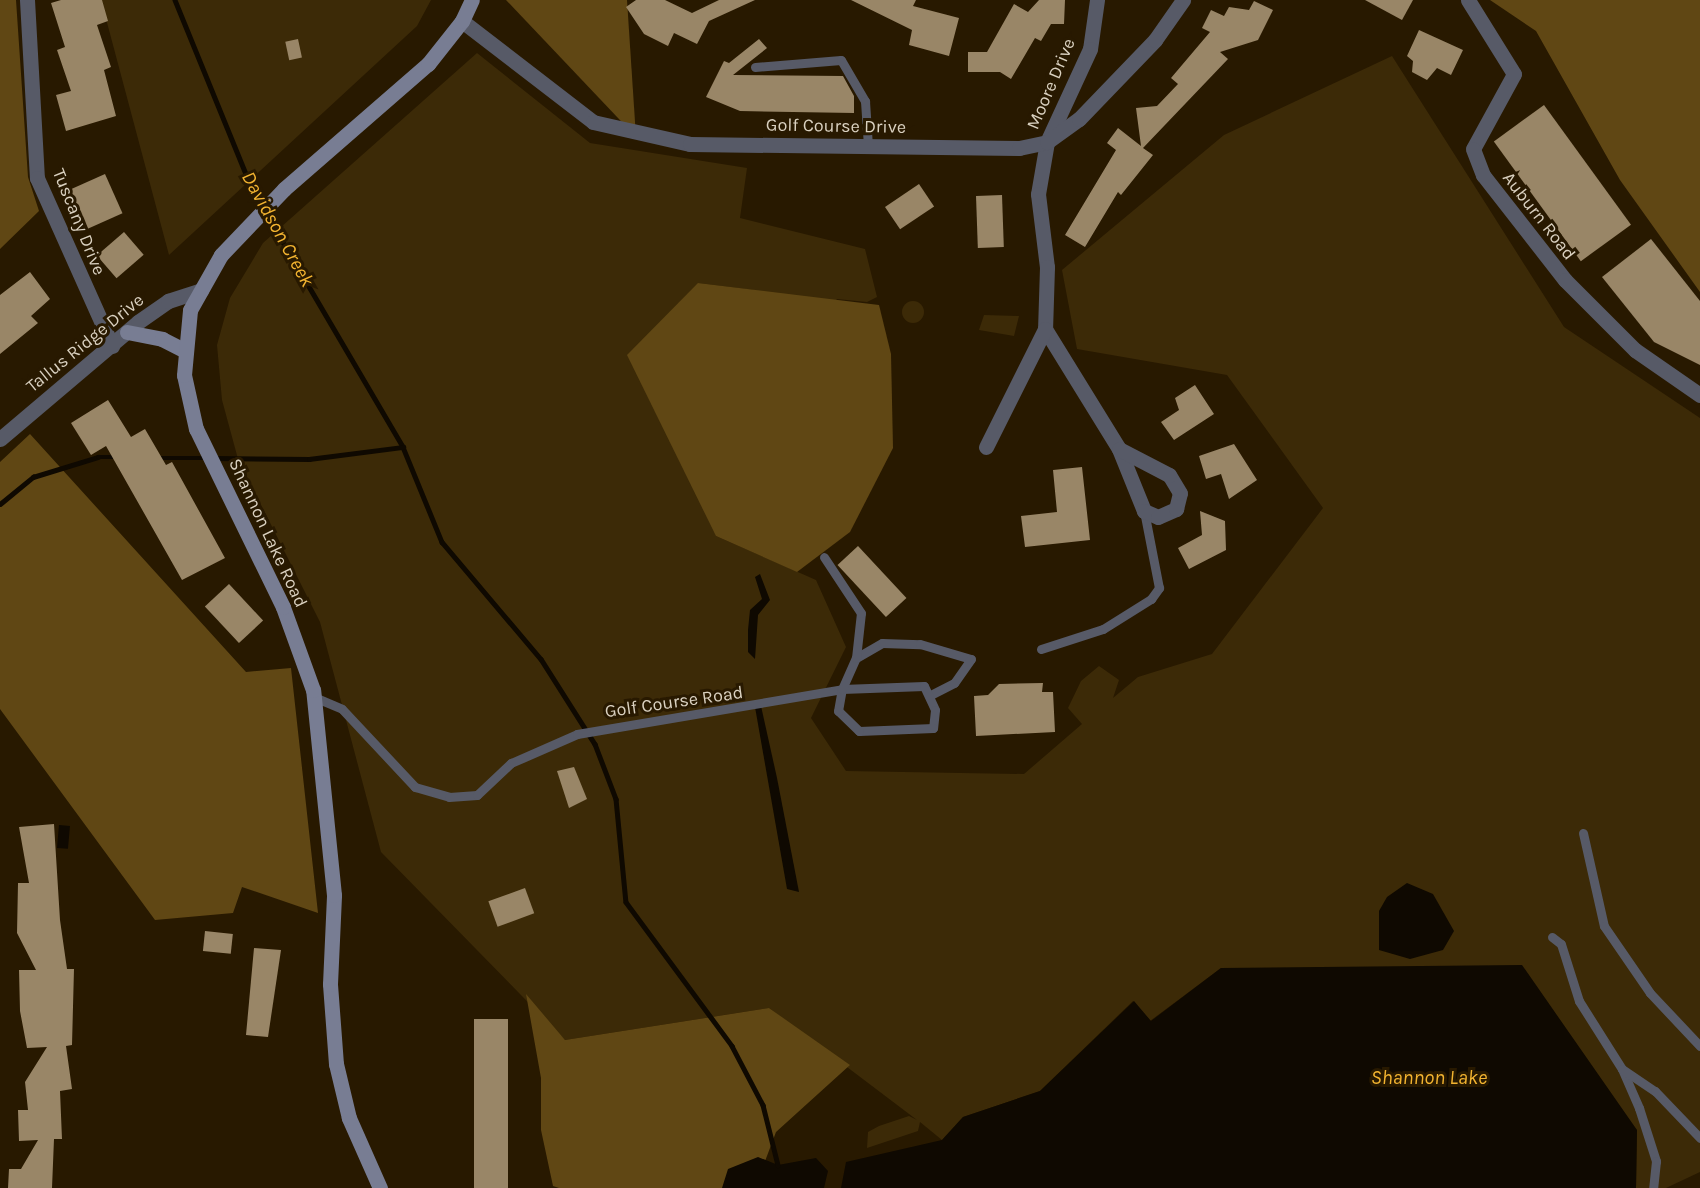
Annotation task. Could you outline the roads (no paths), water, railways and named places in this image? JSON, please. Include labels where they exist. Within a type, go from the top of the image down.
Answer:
[{"type":"main road","name":"Shannon Lake Road","points":[[380,1188],[349,1118],[336,1064],[330,984],[334,895],[314,697],[283,607],[196,429],[184,375],[190,310],[221,255],[251,220],[428,64],[462,21],[472,0]]},
{"type":"main road","points":[[127,332],[162,339],[186,351]]},
{"type":"street","name":"Tuscany Drive","points":[[27,0],[37,178],[112,346]]},
{"type":"street","name":"Moore Drive","points":[[1045,328],[1047,267],[1038,194],[1047,142],[1090,49],[1097,0]]},
{"type":"street","name":"Golf Course Drive","points":[[462,21],[594,122],[690,144],[1019,148],[1047,142],[1079,119],[1155,40],[1183,0]]},
{"type":"street","name":"Auburn Road","points":[[1468,0],[1514,74],[1473,149],[1483,175],[1565,280],[1635,350],[1700,395]]},
{"type":"street","name":"Tallus Ridge Drive","points":[[0,439],[127,332],[168,301],[201,290]]},
{"type":"street","points":[[986,447],[1045,328]]},
{"type":"street","points":[[1045,328],[1119,449],[1144,511],[1158,517],[1176,508],[1180,493],[1169,475],[1119,449]]},
{"type":"lane","points":[[755,67],[841,60],[865,101],[868,146]]},
{"type":"lane","points":[[1041,649],[1103,629],[1151,599],[1159,588],[1144,511]]},
{"type":"lane","points":[[824,557],[861,613],[856,658],[842,689],[838,711],[859,732],[933,728],[935,710],[929,696],[954,683],[971,659],[920,644],[882,643],[856,658]]},
{"type":"lane","name":"Golf Course Road","points":[[314,697],[342,709],[415,787],[448,797],[477,795],[511,763],[547,742],[577,734],[842,689],[924,686],[929,696]]},
{"type":"lane","points":[[1583,833],[1604,926],[1650,993],[1700,1046]]},
{"type":"lane","points":[[1552,937],[1561,944],[1579,1001],[1622,1069],[1656,1161],[1653,1188]]},
{"type":"lane","points":[[1622,1069],[1655,1091],[1700,1138]]},
{"type":"water","points":[[760,574],[770,600],[758,615],[755,659],[748,652],[748,630],[750,610],[762,599],[755,577]]},
{"type":"water","points":[[761,706],[799,892],[787,889],[755,707]]},
{"type":"water","points":[[59,825],[70,826],[68,849],[57,848]]},
{"type":"water","points":[[1407,883],[1433,894],[1454,931],[1443,950],[1410,959],[1379,950],[1379,911],[1387,897]]},
{"type":"water","name":"Shannon Lake","points":[[1522,965],[1637,1130],[1636,1188],[841,1188],[846,1162],[942,1140],[963,1117],[1040,1091],[1134,1001],[1151,1021],[1221,968]]},
{"type":"water","points":[[758,1157],[778,1165],[816,1158],[828,1171],[824,1188],[722,1188],[728,1169]]},
{"type":"waterway","name":"Davidson Creek","points":[[175,0],[253,191],[403,447],[442,542],[541,659],[595,744],[616,799],[626,902],[732,1046],[763,1105],[778,1165]]},
{"type":"waterway","points":[[214,458],[309,459],[403,447]]},
{"type":"waterway","points":[[0,504],[33,477],[98,457],[116,457]]},
{"type":"waterway","points":[[157,458],[206,458]]}]
